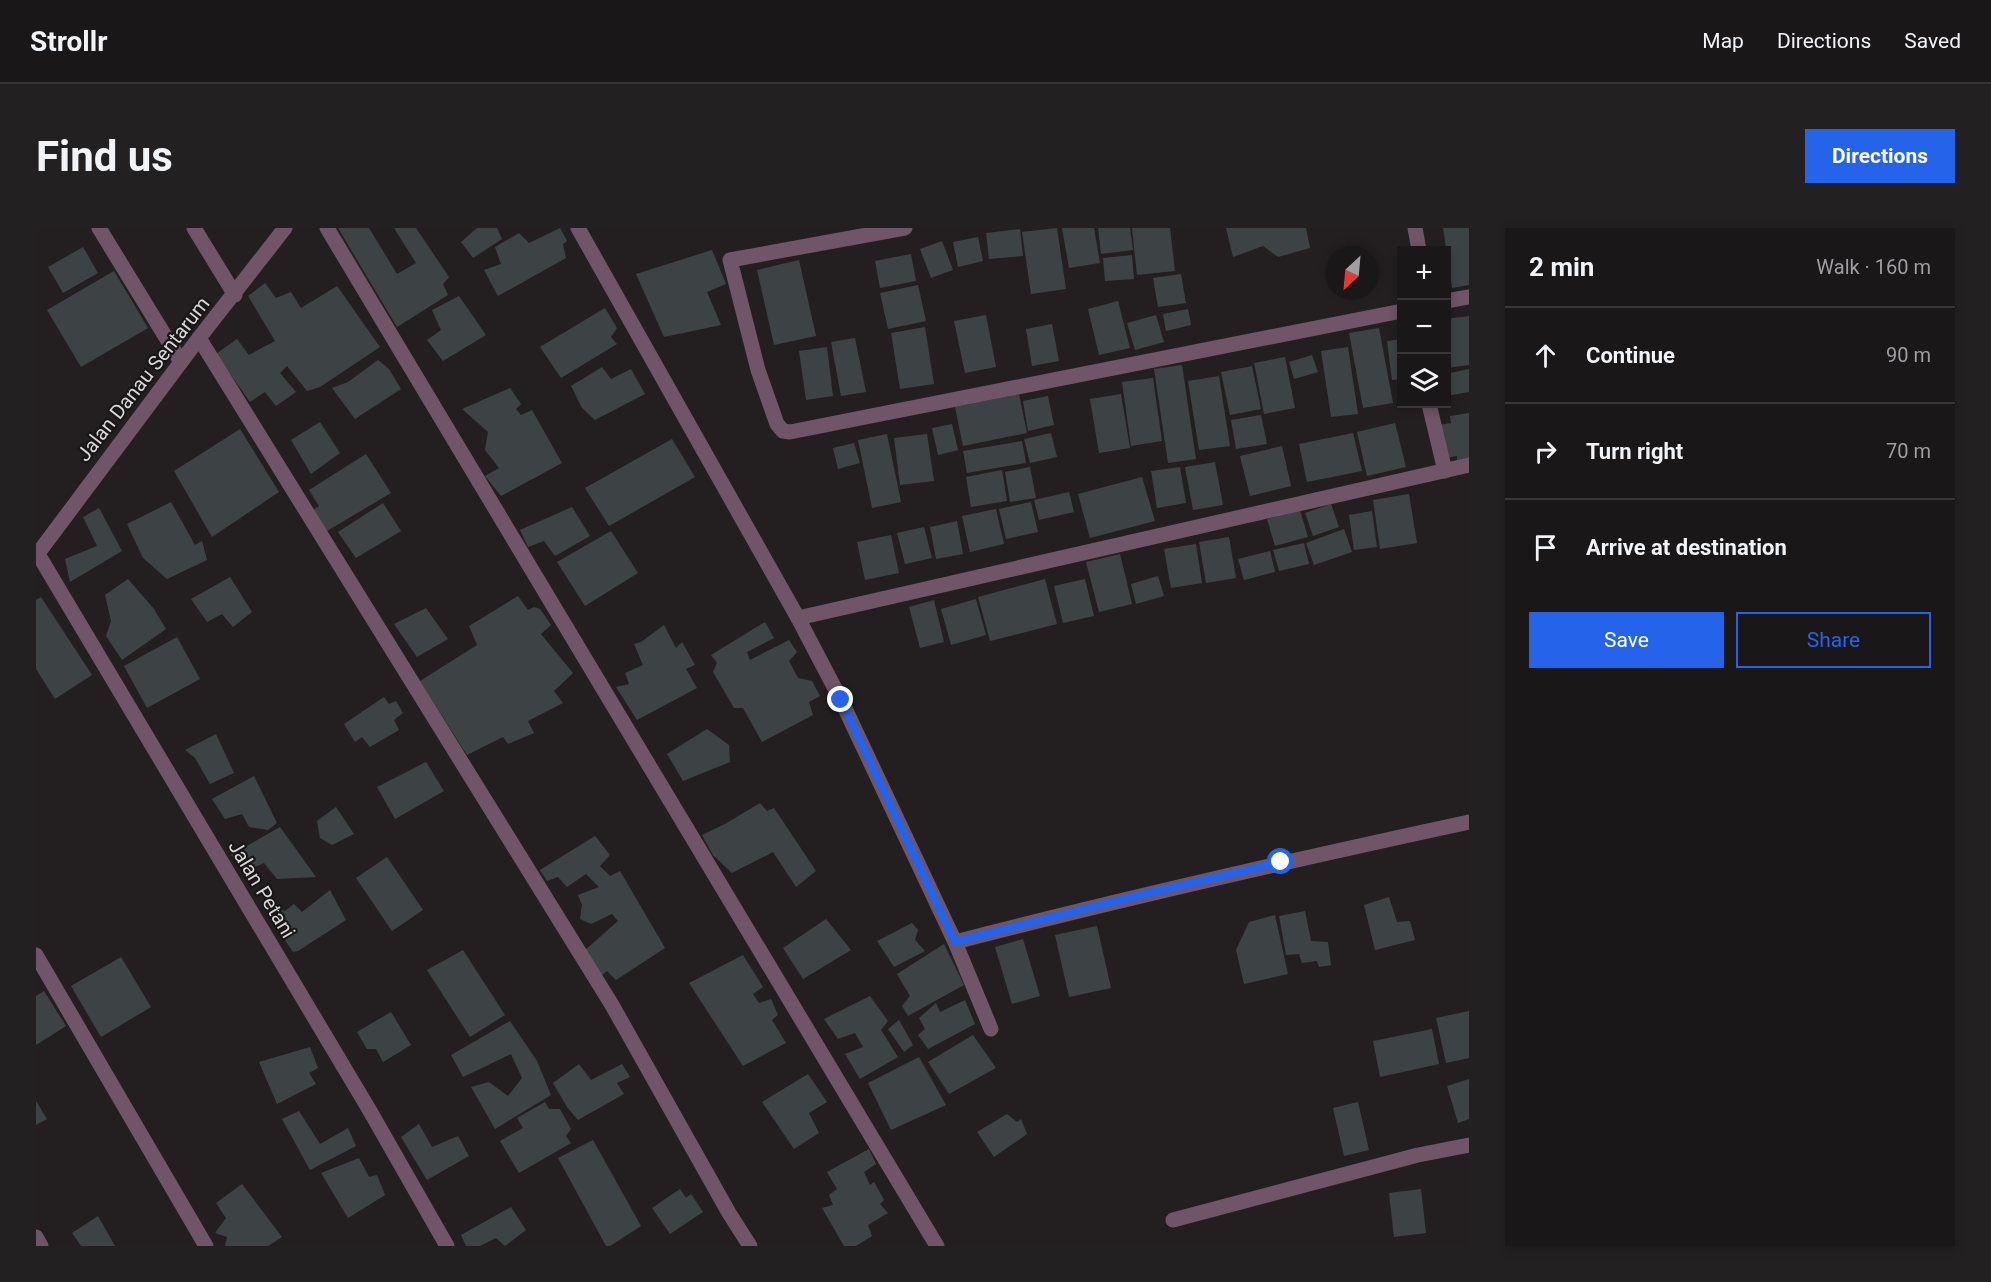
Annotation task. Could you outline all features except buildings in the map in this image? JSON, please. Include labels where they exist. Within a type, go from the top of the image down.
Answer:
[{"type":"street","points":[[99,228],[181,362]]},
{"type":"street","points":[[194,228],[235,295]]},
{"type":"street","name":"Jalan Danau Sentarum","points":[[37,555],[199,338],[235,295],[285,228]]},
{"type":"street","points":[[327,228],[937,1246]]},
{"type":"street","points":[[578,228],[798,618],[841,700],[955,942],[991,1029]]},
{"type":"street","points":[[904,228],[730,260],[758,370],[777,424],[783,431],[790,432],[1397,312]]},
{"type":"street","points":[[1414,228],[1418,246]]},
{"type":"street","points":[[1451,301],[1469,297]]},
{"type":"street","points":[[199,338],[612,1005],[729,1214],[750,1246]]},
{"type":"street","points":[[1430,408],[1445,471]]},
{"type":"street","points":[[798,618],[1469,465]]},
{"type":"street","name":"Jalan Petani","points":[[37,555],[364,1101],[447,1246]]},
{"type":"street","points":[[955,942],[1281,862],[1469,822]]},
{"type":"street","points":[[36,955],[206,1246]]},
{"type":"street","points":[[1173,1220],[1407,1158],[1469,1144]]},
{"type":"street","points":[[36,1237],[41,1246]]},
{"type":"route","points":[[841,700],[955,942],[1281,862]]}]
